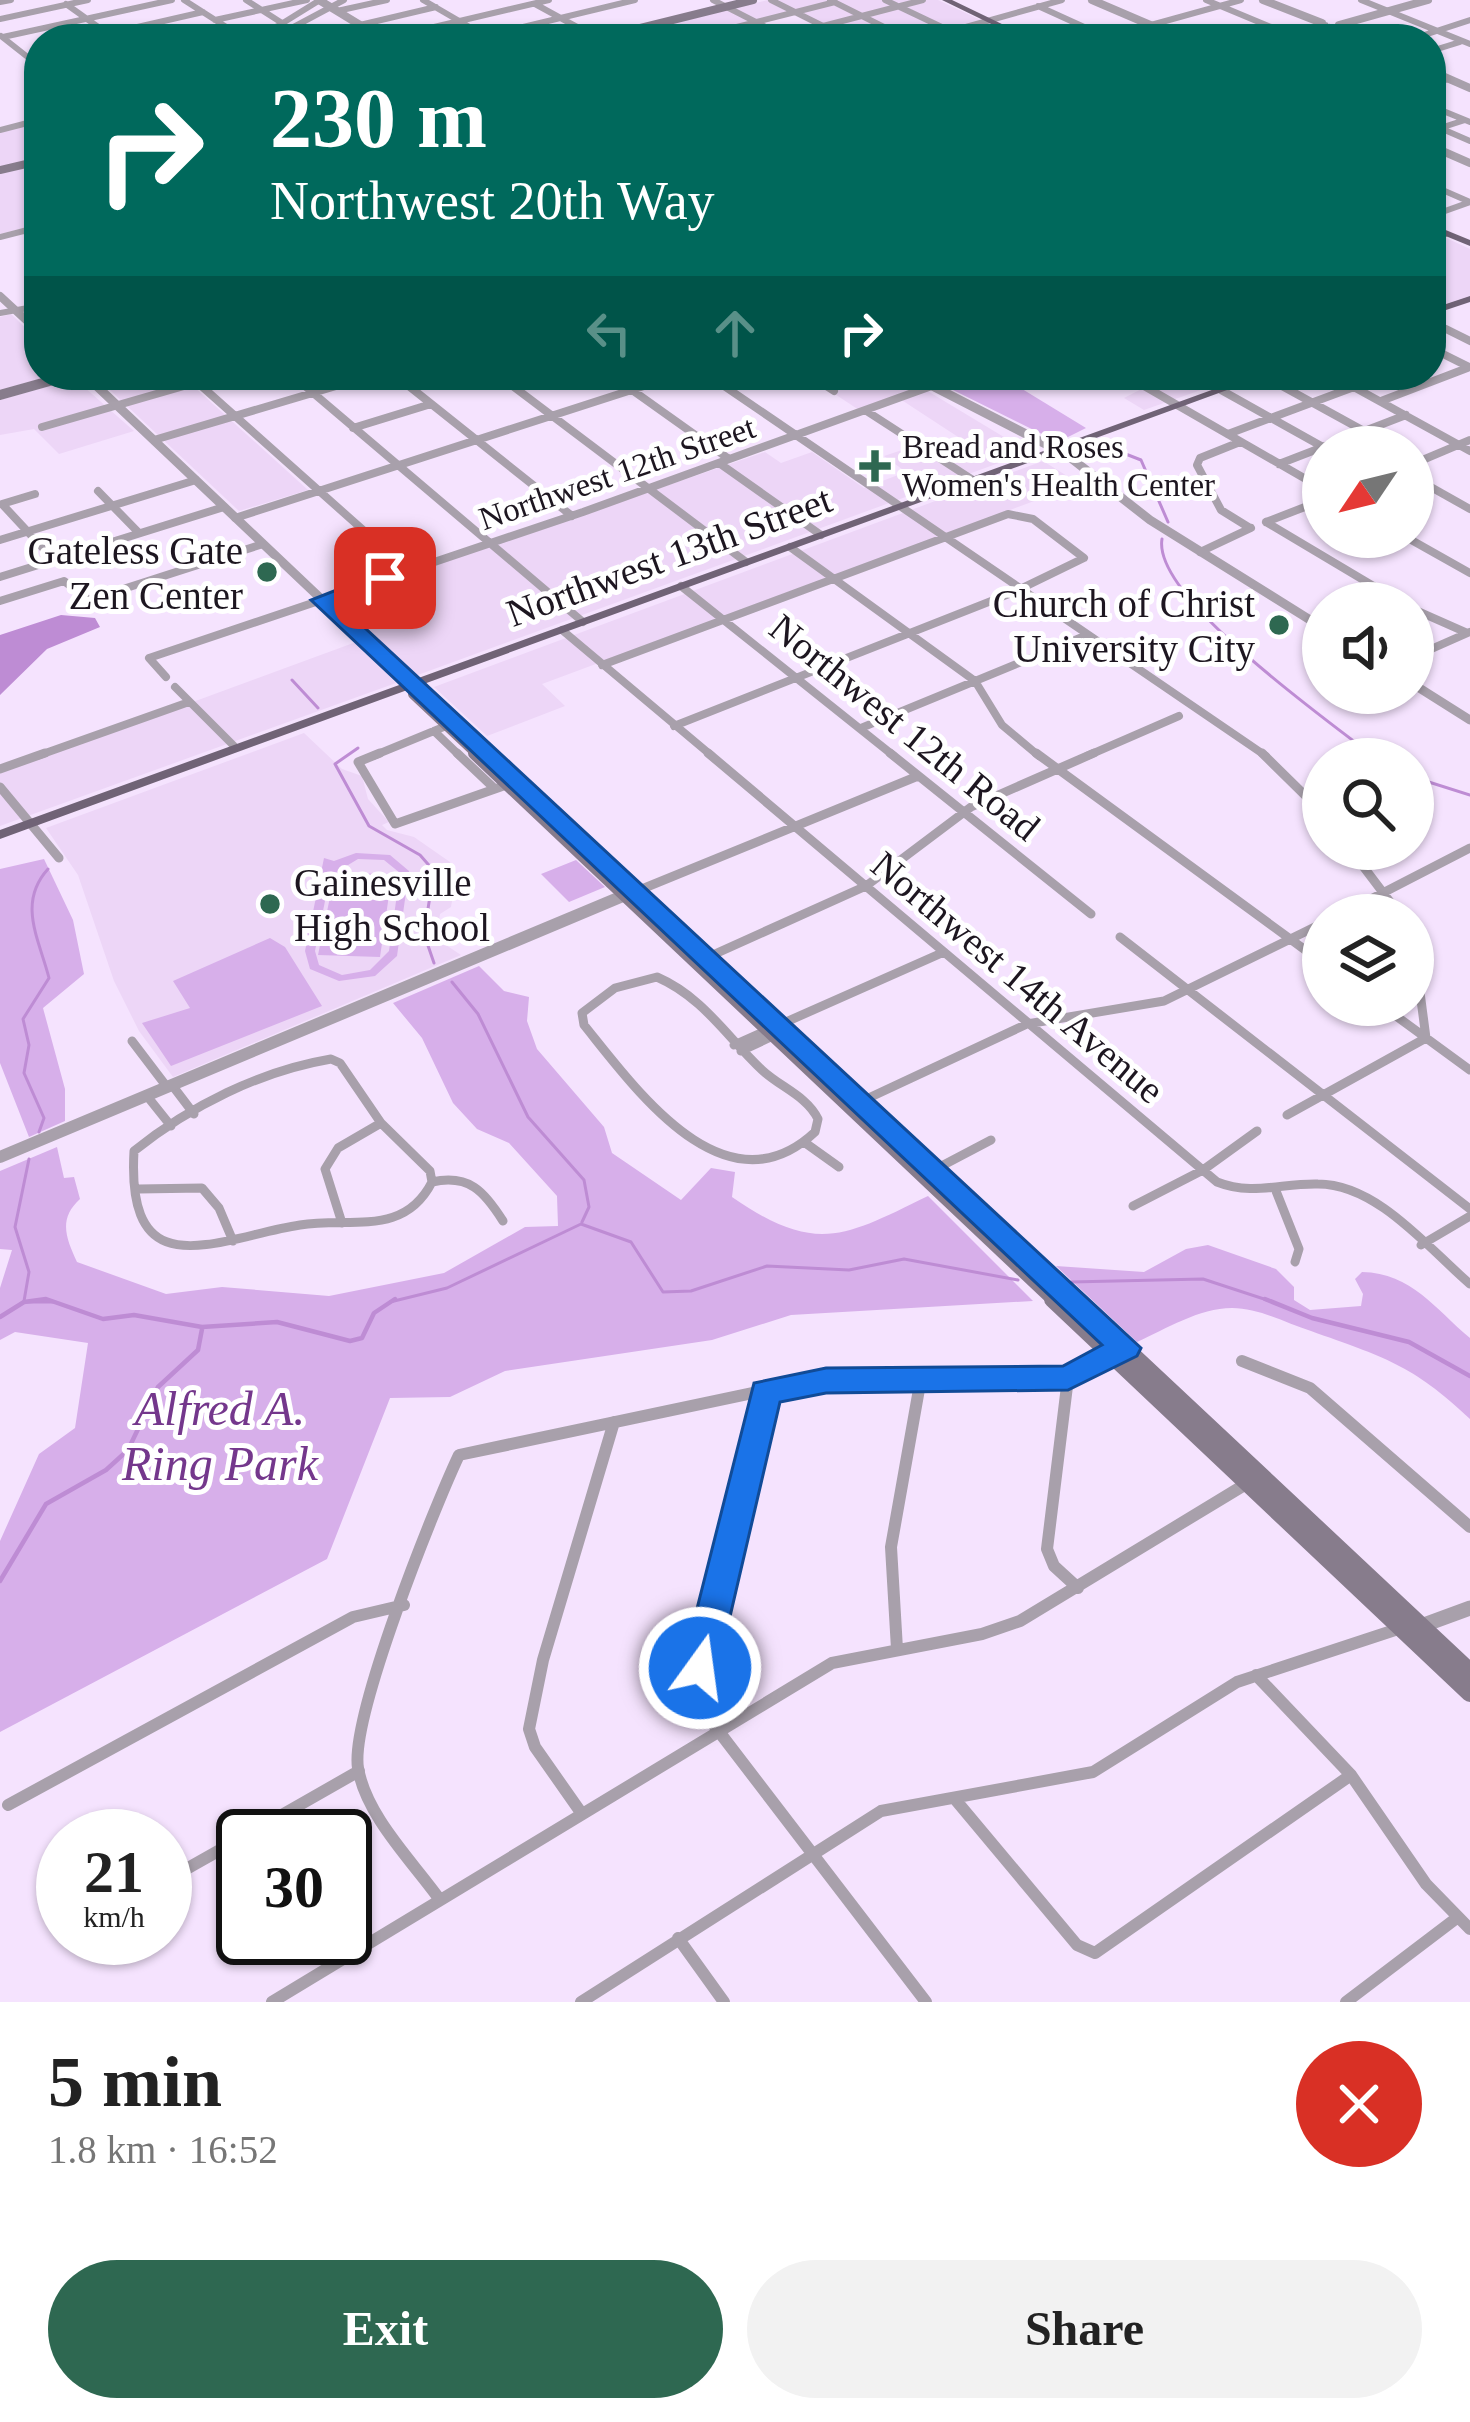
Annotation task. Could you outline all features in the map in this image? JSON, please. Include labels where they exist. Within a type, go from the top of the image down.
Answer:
[{"type":"main road","points":[[658,24],[753,0]]},
{"type":"main road","points":[[946,0],[996,24]]},
{"type":"main road","points":[[1446,233],[1470,244]]},
{"type":"main road","name":"Northwest 13th Street","points":[[146,782],[1221,390]]},
{"type":"main road","points":[[412,685],[413,694],[440,728],[556,822],[857,1104],[1412,1627],[1470,1693]]},
{"type":"main road","points":[[412,685],[508,785]]},
{"type":"main road","name":"Northwest 13th Street","points":[[0,835],[146,782],[229,744],[292,728]]},
{"type":"main road","points":[[167,778],[229,744]]},
{"type":"main road","points":[[1412,1627],[1470,1672]]},
{"type":"street","points":[[0,2],[11,0]]},
{"type":"street","points":[[0,19],[88,0]]},
{"type":"street","points":[[62,24],[172,0]]},
{"type":"street","points":[[184,0],[220,24]]},
{"type":"street","points":[[246,0],[282,23],[319,0],[358,24]]},
{"type":"street","points":[[215,20],[307,0]]},
{"type":"street","points":[[335,10],[344,0]]},
{"type":"street","points":[[308,24],[335,10],[387,0]]},
{"type":"street","points":[[423,0],[464,24]]},
{"type":"street","points":[[446,24],[549,0]]},
{"type":"street","points":[[603,9],[634,0]]},
{"type":"street","points":[[540,24],[644,0]]},
{"type":"street","points":[[713,0],[760,24]]},
{"type":"street","points":[[771,0],[819,24]]},
{"type":"street","points":[[885,0],[935,24]]},
{"type":"street","points":[[831,24],[923,0]]},
{"type":"street","points":[[979,24],[1062,0]]},
{"type":"street","points":[[1095,0],[1150,24]]},
{"type":"street","points":[[1205,0],[1263,24]]},
{"type":"street","points":[[1156,24],[1241,0]]},
{"type":"street","points":[[1263,0],[1328,24]]},
{"type":"street","points":[[1361,0],[1422,24]]},
{"type":"street","points":[[1336,24],[1428,0]]},
{"type":"street","points":[[748,24],[832,1],[879,24]]},
{"type":"street","points":[[64,2],[94,24]]},
{"type":"street","points":[[531,2],[571,24]]},
{"type":"street","points":[[1038,6],[1078,24]]},
{"type":"street","points":[[364,24],[436,8]]},
{"type":"street","points":[[159,24],[203,13]]},
{"type":"street","points":[[1,36],[23,53]]},
{"type":"street","points":[[1447,79],[1470,89]]},
{"type":"street","points":[[0,296],[24,318]]},
{"type":"street","points":[[0,313],[24,308]]},
{"type":"street","points":[[1446,376],[1470,367]]},
{"type":"street","points":[[1455,373],[1470,380]]},
{"type":"street","points":[[100,390],[412,685]]},
{"type":"street","points":[[42,427],[159,390]]},
{"type":"street","points":[[206,390],[408,571]]},
{"type":"street","points":[[311,390],[583,622]]},
{"type":"street","points":[[154,440],[321,390]]},
{"type":"street","points":[[414,390],[572,516]]},
{"type":"street","points":[[519,390],[746,562]]},
{"type":"street","points":[[236,518],[632,390],[730,460]]},
{"type":"street","points":[[730,390],[1281,766],[1302,789]]},
{"type":"street","name":"Northwest 12th Street","points":[[166,677],[149,658],[572,516],[925,390]]},
{"type":"street","points":[[939,390],[1067,455],[1201,552],[1302,615]]},
{"type":"street","points":[[1152,390],[1302,477]]},
{"type":"street","points":[[1221,390],[1302,435]]},
{"type":"street","points":[[1289,390],[1355,426]]},
{"type":"street","points":[[1228,434],[1346,390]]},
{"type":"street","points":[[1360,390],[1470,451]]},
{"type":"street","points":[[1381,401],[1410,390]]},
{"type":"street","points":[[352,428],[431,404]]},
{"type":"street","points":[[868,412],[973,480]]},
{"type":"street","points":[[1377,426],[1406,415]]},
{"type":"street","points":[[1434,454],[1470,440]]},
{"type":"street","points":[[1240,442],[1200,458],[1197,465],[1222,510],[1250,528]]},
{"type":"street","points":[[1279,464],[1302,455]]},
{"type":"street","points":[[719,463],[821,535]]},
{"type":"street","points":[[0,540],[196,480]]},
{"type":"street","points":[[1434,489],[1470,509]]},
{"type":"street","points":[[98,491],[139,533]]},
{"type":"street","points":[[35,494],[2,504],[54,560]]},
{"type":"street","points":[[0,577],[224,507]]},
{"type":"street","points":[[1201,552],[1302,508]]},
{"type":"street","points":[[602,664],[944,536],[1018,513],[1078,550],[1084,561],[674,726]]},
{"type":"street","points":[[1266,522],[1367,582]]},
{"type":"street","points":[[0,601],[64,581],[88,600],[262,544]]},
{"type":"street","points":[[790,547],[975,681],[1002,725],[1056,770],[1302,947]]},
{"type":"street","points":[[1434,553],[1470,573]]},
{"type":"street","name":"Northwest 12th Road","points":[[681,586],[1091,914]]},
{"type":"street","points":[[1434,618],[1469,633]]},
{"type":"street","name":"Northwest 14th Avenue","points":[[562,630],[1203,1170],[1232,1190],[1276,1191],[1320,1184],[1349,1190],[1470,1284]]},
{"type":"street","points":[[1434,648],[1469,633]]},
{"type":"street","points":[[861,728],[1087,634]]},
{"type":"street","points":[[175,687],[229,744]]},
{"type":"street","points":[[1434,697],[1470,719]]},
{"type":"street","points":[[0,769],[189,702]]},
{"type":"street","points":[[702,959],[866,886],[966,812],[1179,716]]},
{"type":"street","points":[[440,728],[358,762],[370,796],[395,824],[508,785]]},
{"type":"street","points":[[0,1157],[918,776]]},
{"type":"street","points":[[0,787],[59,858]]},
{"type":"street","points":[[1366,870],[1383,893],[1470,848]]},
{"type":"street","points":[[857,1104],[1027,1024],[1148,1004],[1190,990],[1302,934]]},
{"type":"street","points":[[1120,937],[1470,1213],[1421,1245]]},
{"type":"street","points":[[737,1048],[944,952]]},
{"type":"street","points":[[657,977],[684,989],[737,1048],[814,1109],[819,1126],[804,1142],[754,1159],[706,1150],[668,1122],[584,1025],[582,1013],[592,1000],[634,980],[657,977]]},
{"type":"street","points":[[1410,1026],[1470,1070]]},
{"type":"street","points":[[1424,1026],[1426,1038]]},
{"type":"street","points":[[1287,1115],[1426,1038]]},
{"type":"street","points":[[132,1040],[194,1114]]},
{"type":"street","points":[[432,1182],[418,1157],[381,1123],[340,1063],[331,1059],[286,1071],[171,1126],[134,1151],[143,1221],[163,1243],[182,1248],[305,1225],[391,1220],[408,1213],[432,1182],[468,1178],[479,1185],[503,1222]]},
{"type":"street","points":[[147,1096],[171,1126]]},
{"type":"street","points":[[342,1223],[325,1169],[338,1148],[381,1123]]},
{"type":"street","points":[[1133,1206],[1203,1170],[1256,1131]]},
{"type":"street","points":[[929,1173],[991,1140]]},
{"type":"street","points":[[804,1142],[839,1167]]},
{"type":"street","points":[[139,1190],[202,1188],[219,1208],[233,1241]]},
{"type":"street","points":[[1276,1191],[1299,1250],[1294,1262]]},
{"type":"street","points":[[440,1900],[359,1771],[358,1732],[459,1455],[826,1381],[1068,1378],[1119,1351]]},
{"type":"street","points":[[1242,1361],[1310,1388],[1470,1527]]},
{"type":"street","points":[[897,1649],[889,1613],[889,1554],[921,1378]]},
{"type":"street","points":[[1068,1378],[1047,1549],[1054,1566],[1078,1588]]},
{"type":"street","points":[[766,1392],[694,1699],[926,2002]]},
{"type":"street","points":[[582,1814],[551,1773],[529,1729],[543,1660],[614,1422]]},
{"type":"street","points":[[272,2002],[832,1663],[982,1634],[1021,1621],[1254,1478]]},
{"type":"street","points":[[8,1805],[353,1617],[404,1606]]},
{"type":"street","points":[[580,2002],[881,1811],[1093,1772],[1256,1675],[1470,1608]]},
{"type":"street","points":[[1256,1675],[1351,1775],[1426,1884],[1470,1929]]},
{"type":"street","points":[[292,1809],[359,1771]]},
{"type":"street","points":[[954,1798],[1094,1953],[1351,1775]]},
{"type":"street","points":[[1346,2002],[1458,1917]]},
{"type":"street","points":[[678,1939],[724,2002]]},
{"type":"shaded area","points":[[768,0],[938,0],[989,24],[824,24],[801,12],[757,24],[671,24]]},
{"type":"shaded area","points":[[24,125],[24,161],[0,167],[0,131]]},
{"type":"shaded area","points":[[24,168],[24,228],[0,234],[0,174]]},
{"type":"shaded area","points":[[1446,238],[1470,249],[1470,296],[1446,304]]},
{"type":"shaded area","points":[[11,314],[24,327],[24,383],[0,390],[0,317]]},
{"type":"shaded area","points":[[36,390],[87,390],[134,431],[59,454],[34,429],[0,435],[0,400]]},
{"type":"shaded area","points":[[110,390],[198,390],[308,490],[239,511]]},
{"type":"shaded area","points":[[829,390],[926,390],[1029,452],[415,676],[334,600],[765,452],[781,463],[812,452],[864,488],[906,472],[884,456],[914,446],[938,461],[975,448],[897,397],[859,410]]},
{"type":"shaded area","points":[[1140,390],[1201,390],[1144,410],[1124,398]]},
{"type":"shaded area","points":[[1043,461],[1080,484],[542,684],[565,706],[487,736],[434,687]]},
{"type":"shaded area","points":[[61,615],[95,618],[100,627],[47,649],[0,695],[0,635]]},
{"type":"shaded area","points":[[356,642],[396,683],[0,826],[0,773]]},
{"type":"shaded area","name":"Gainesville High School","points":[[304,733],[342,769],[362,776],[368,799],[389,822],[382,825],[387,830],[414,837],[450,862],[455,883],[451,907],[440,914],[437,930],[440,941],[461,955],[173,1077],[139,1031],[114,981],[78,875],[46,828]]},
{"type":"green space","points":[[953,390],[1024,390],[1086,428],[1058,442]]},
{"type":"green space","points":[[356,853],[390,855],[409,871],[397,956],[375,976],[339,981],[310,969],[305,951],[324,858],[334,861]],"holes":[[[358,859],[384,860],[400,873],[389,951],[370,970],[342,975],[319,965],[315,951],[330,876]]]},
{"type":"green space","points":[[44,859],[73,920],[84,974],[43,1008],[65,1089],[65,1121],[29,1137],[0,1063],[0,869]]},
{"type":"green space","points":[[576,860],[605,887],[569,902],[541,874]]},
{"type":"green space","points":[[335,873],[392,874],[380,957],[318,955]]},
{"type":"green space","points":[[270,938],[285,947],[322,1006],[171,1066],[142,1023],[190,1008],[173,981]]},
{"type":"green space","name":"Alfred A. Ring Park","points":[[479,966],[504,991],[529,997],[527,1021],[537,1049],[604,1127],[612,1153],[681,1200],[711,1168],[735,1172],[732,1197],[786,1227],[830,1234],[874,1222],[928,1196],[1033,1301],[791,1315],[712,1340],[505,1371],[450,1397],[390,1398],[327,1559],[0,1732],[0,1541],[39,1454],[75,1428],[88,1343],[15,1332],[0,1340],[0,1288],[12,1250],[0,1249],[0,1171],[57,1147],[64,1178],[74,1177],[80,1199],[66,1221],[77,1262],[166,1294],[222,1287],[329,1296],[444,1273],[525,1227],[558,1226],[557,1196],[509,1143],[477,1129],[453,1103],[422,1038],[393,1003]]},
{"type":"green space","points":[[1208,1245],[1276,1269],[1294,1287],[1294,1300],[1310,1310],[1361,1306],[1363,1294],[1355,1279],[1362,1272],[1409,1286],[1470,1338],[1470,1419],[1396,1364],[1252,1310],[1207,1311],[1137,1342],[1056,1266],[1144,1272],[1186,1249]]},
{"type":"waterway","points":[[1100,444],[1141,460],[1168,522]]},
{"type":"waterway","points":[[1162,539],[1167,564],[1214,625],[1350,738]]},
{"type":"waterway","points":[[292,680],[318,708]]},
{"type":"waterway","points":[[358,748],[335,764],[369,826],[420,855],[434,871],[424,934],[434,963]]},
{"type":"waterway","points":[[1434,784],[1470,795]]},
{"type":"waterway","points":[[39,1132],[44,1118],[24,1073],[29,1045],[23,1019],[49,978],[32,908],[48,869]]},
{"type":"waterway","points":[[452,982],[478,1014],[528,1117],[584,1180],[589,1207],[582,1222]]},
{"type":"waterway","points":[[24,1301],[29,1272],[15,1227],[29,1159]]},
{"type":"waterway","points":[[391,1302],[447,1288],[581,1224],[631,1242],[663,1292],[691,1291],[767,1266],[849,1270],[904,1259],[1018,1280]]},
{"type":"waterway","points":[[1071,1282],[1203,1279],[1270,1301]]},
{"type":"waterway","points":[[0,1317],[24,1302],[46,1299],[103,1319],[134,1315],[202,1327],[277,1322],[350,1341],[362,1338],[374,1313],[391,1302]]},
{"type":"waterway","points":[[391,1302],[395,1299]]},
{"type":"waterway","points":[[1265,1299],[1270,1301]]},
{"type":"waterway","points":[[1270,1301],[1312,1318],[1409,1342],[1470,1376]]},
{"type":"waterway","points":[[25,1302],[54,1302]]},
{"type":"waterway","points":[[0,1581],[46,1504],[106,1470],[128,1450],[158,1387],[198,1350],[202,1329]]},
{"type":"place","name":"Bread and Roses Women's Health Center","points":[[875,466]]},
{"type":"place","name":"Gateless Gate Zen Center","points":[[267,572]]},
{"type":"place","name":"Church of Christ University City","points":[[1279,625]]},
{"type":"place","name":"Gainesville High School","points":[[270,904]]},
{"type":"route","points":[[385,578],[322,600],[1125,1348],[1068,1378],[826,1381],[766,1392],[700,1668]]}]
